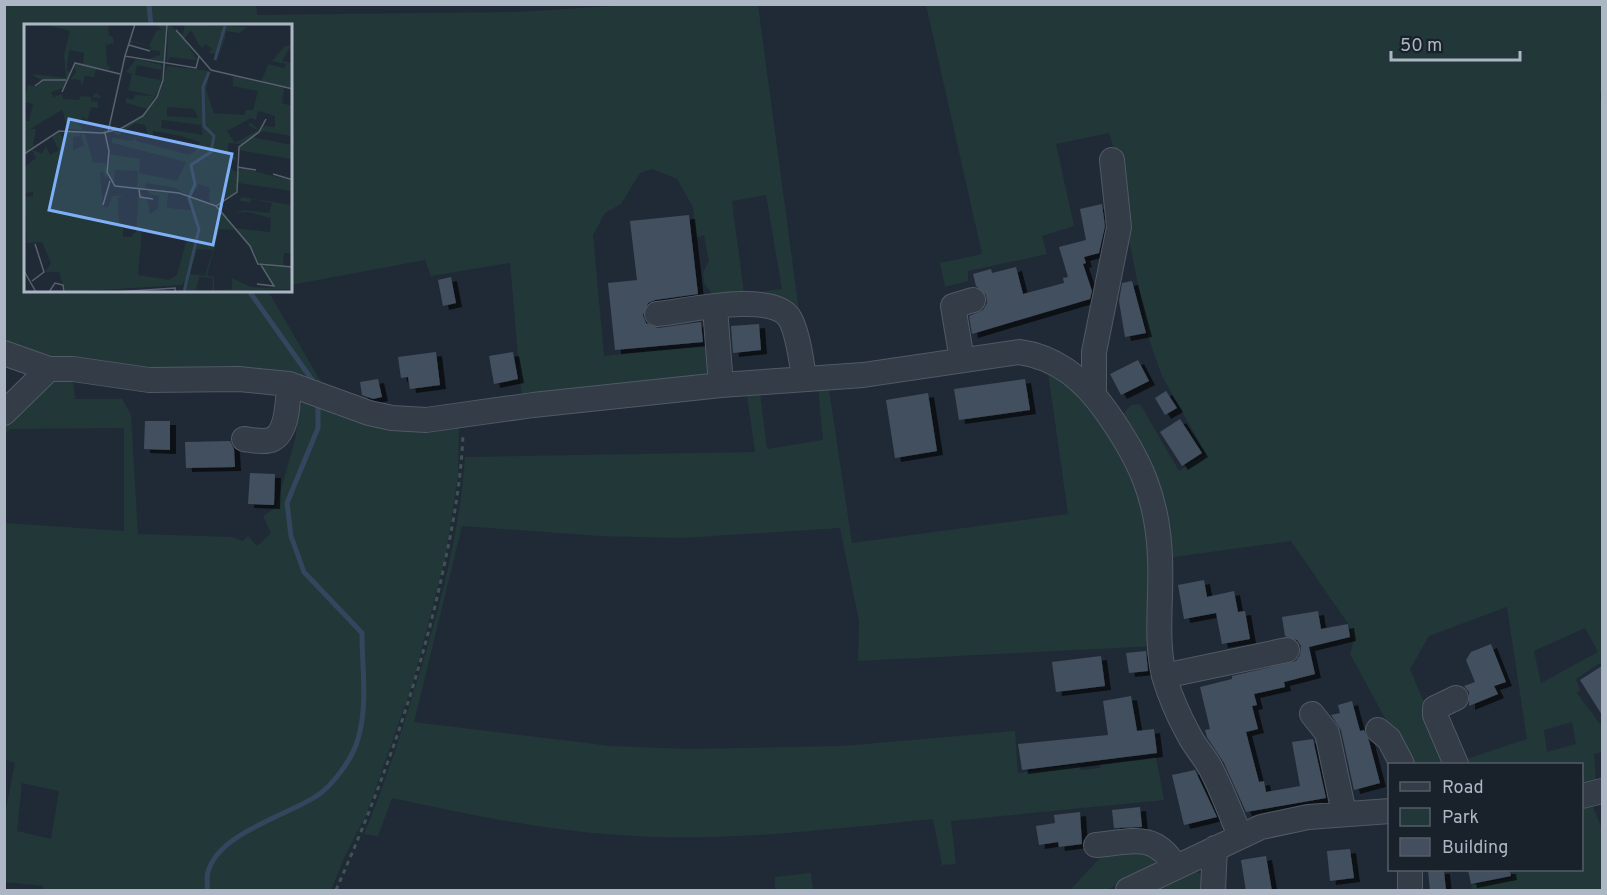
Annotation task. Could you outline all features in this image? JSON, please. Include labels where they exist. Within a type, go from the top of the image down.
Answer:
[{"type":"street","points":[[1094,393],[1094,352],[1119,226],[1112,160]]},
{"type":"street","points":[[962,360],[953,306],[974,300]]},
{"type":"street","points":[[657,314],[762,304],[788,316],[804,378]]},
{"type":"street","points":[[715,308],[721,385]]},
{"type":"street","points":[[4,353],[49,369],[73,369],[149,380],[239,379],[308,390],[392,418],[426,420],[464,417],[533,405],[721,385],[862,375],[1018,352],[1039,355],[1055,362],[1094,393],[1134,456],[1152,493],[1160,558],[1160,648],[1164,676],[1189,736],[1211,768],[1240,836]]},
{"type":"street","points":[[4,412],[49,369]]},
{"type":"street","points":[[243,439],[272,440],[279,434],[308,390]]},
{"type":"street","points":[[1164,676],[1287,650]]},
{"type":"street","points":[[1455,763],[1435,715],[1435,708],[1456,698]]},
{"type":"street","points":[[1312,714],[1327,734],[1344,813]]},
{"type":"street","points":[[1378,730],[1389,739],[1401,763]]},
{"type":"street","points":[[1583,796],[1602,791]]},
{"type":"street","points":[[1128,891],[1175,866],[1261,827],[1344,813],[1388,811]]},
{"type":"street","points":[[1095,845],[1153,842],[1167,852],[1175,866]]},
{"type":"street","points":[[1213,891],[1215,848]]},
{"type":"street","points":[[1410,871],[1410,891]]},
{"type":"path","points":[[336,891],[369,816],[402,726],[433,616],[461,478],[464,417]]},
{"type":"green space","points":[[256,4],[257,15],[517,12],[644,4],[758,5],[803,341],[795,324],[713,295],[704,283],[703,273],[709,261],[704,235],[696,238],[693,207],[677,179],[652,169],[640,173],[621,204],[605,213],[593,235],[604,356],[711,345],[711,370],[706,379],[522,402],[510,263],[431,276],[425,260],[292,285],[292,24],[24,24],[24,292],[269,292],[324,387],[133,372],[5,349],[4,5]],"holes":[[[766,195],[782,289],[744,294],[732,201]]]},
{"type":"green space","points":[[926,5],[1602,5],[1602,89],[1600,95],[1602,112],[1602,666],[1600,663],[1576,679],[1580,690],[1577,693],[1602,727],[1602,752],[1594,754],[1596,780],[1583,783],[1583,763],[1466,763],[1464,760],[1527,739],[1507,607],[1429,636],[1410,669],[1450,763],[1409,763],[1350,654],[1354,640],[1349,625],[1291,541],[1167,558],[1121,423],[1123,414],[1131,405],[1140,404],[1179,471],[1206,454],[1162,376],[1149,339],[1123,210],[1118,162],[1109,133],[1056,144],[1074,226],[1042,236],[1047,254],[968,271],[968,281],[945,287],[940,263],[982,254]],"holes":[[[1585,628],[1598,652],[1541,683],[1534,651]],[[1572,722],[1576,744],[1547,752],[1544,730]]]},
{"type":"green space","points":[[1047,365],[1088,395],[1146,492],[1155,646],[858,661],[859,621],[840,528],[681,538],[599,536],[462,526],[414,722],[611,746],[689,749],[843,746],[1015,731],[1018,773],[1080,765],[1081,770],[1100,768],[1101,764],[1156,757],[1164,800],[951,821],[956,864],[942,865],[933,819],[776,834],[657,837],[589,833],[532,825],[392,798],[378,836],[364,834],[396,748],[437,612],[455,535],[465,457],[755,452],[746,387],[828,383],[852,543],[1068,514]],"holes":[[[818,387],[823,440],[767,449],[760,393]]]},
{"type":"green space","points":[[72,373],[75,399],[122,399],[131,415],[138,534],[232,537],[243,541],[248,536],[257,546],[271,533],[263,516],[276,507],[296,436],[298,413],[305,395],[459,426],[458,476],[445,559],[412,685],[367,813],[331,890],[43,890],[43,886],[5,882],[5,813],[15,763],[4,759],[5,523],[124,531],[124,428],[10,429],[5,434],[5,418],[44,382]],"holes":[[[22,783],[59,791],[51,839],[17,831]]]},
{"type":"green space","points":[[1592,804],[1602,829],[1602,890],[1472,890],[1471,885],[1513,878],[1511,871],[1583,871],[1583,806]]},
{"type":"green space","points":[[1132,846],[1163,860],[1107,890],[1070,890],[1100,858],[1098,849]]},
{"type":"green space","points":[[1192,870],[1201,874],[1204,890],[1145,890]]},
{"type":"green space","points":[[811,873],[813,890],[775,890],[775,877]]},
{"type":"building","points":[[1102,204],[1105,226],[1099,253],[1084,257],[1086,263],[1083,264],[1092,291],[1090,299],[972,334],[969,316],[983,310],[987,303],[986,295],[976,286],[973,274],[991,269],[992,273],[1016,267],[1023,294],[1064,283],[1063,278],[1068,277],[1059,247],[1086,240],[1080,209]]},
{"type":"building","points":[[689,215],[698,294],[655,300],[648,303],[643,315],[646,323],[658,328],[701,322],[703,342],[615,350],[608,283],[637,280],[630,221]]},
{"type":"building","points":[[451,277],[456,303],[443,306],[438,280]]},
{"type":"building","points":[[1132,281],[1146,333],[1125,337],[1119,301],[1122,283]]},
{"type":"building","points":[[759,324],[761,350],[733,353],[731,326]]},
{"type":"building","points":[[436,352],[440,385],[410,389],[408,377],[401,378],[398,357]]},
{"type":"building","points":[[513,352],[518,379],[494,384],[489,356]]},
{"type":"building","points":[[1138,360],[1149,381],[1121,395],[1110,374]]},
{"type":"building","points":[[378,379],[382,397],[373,399],[362,395],[360,382]]},
{"type":"building","points":[[1025,379],[1030,410],[959,420],[954,389]]},
{"type":"building","points":[[1166,391],[1177,408],[1165,415],[1155,398]]},
{"type":"building","points":[[928,393],[937,451],[895,458],[886,400]]},
{"type":"building","points":[[1180,419],[1202,453],[1182,466],[1160,432]]},
{"type":"building","points":[[145,421],[170,421],[170,450],[144,449]]},
{"type":"building","points":[[230,441],[234,449],[235,467],[186,468],[185,442]]},
{"type":"building","points":[[250,473],[275,474],[274,505],[248,504]]},
{"type":"building","points":[[1204,580],[1207,597],[1234,591],[1238,612],[1245,611],[1250,639],[1222,644],[1216,613],[1184,619],[1178,585]]},
{"type":"building","points":[[1318,611],[1321,629],[1348,624],[1350,637],[1309,647],[1315,674],[1284,682],[1285,687],[1254,694],[1257,705],[1252,706],[1258,729],[1246,732],[1259,782],[1264,781],[1266,792],[1300,786],[1292,742],[1313,739],[1326,798],[1246,812],[1224,763],[1207,737],[1205,730],[1210,729],[1200,687],[1232,679],[1232,676],[1296,661],[1300,655],[1301,646],[1297,640],[1285,636],[1282,617]]},
{"type":"building","points":[[1491,644],[1506,682],[1494,686],[1498,694],[1469,706],[1469,692],[1464,686],[1475,682],[1466,660],[1471,652]]},
{"type":"building","points":[[1146,651],[1148,671],[1129,673],[1126,653]]},
{"type":"building","points":[[1101,656],[1105,686],[1056,692],[1052,662]]},
{"type":"building","points":[[1602,666],[1602,715],[1580,680]]},
{"type":"building","points":[[1131,696],[1137,731],[1154,729],[1157,753],[1022,770],[1018,744],[1108,735],[1103,701]]},
{"type":"building","points":[[1352,701],[1360,731],[1364,730],[1369,741],[1380,783],[1354,790],[1341,730],[1331,715],[1340,713],[1338,705]]},
{"type":"building","points":[[1195,770],[1217,817],[1184,825],[1172,775]]},
{"type":"building","points":[[1140,807],[1142,827],[1114,828],[1112,810]]},
{"type":"building","points":[[1080,812],[1082,844],[1059,847],[1058,842],[1039,845],[1036,826],[1055,823],[1054,815]]},
{"type":"building","points":[[1350,849],[1354,878],[1330,881],[1327,851]]},
{"type":"building","points":[[1266,856],[1272,891],[1246,891],[1241,860]]},
{"type":"building","points":[[1428,871],[1444,871],[1446,891],[1430,891]]},
{"type":"building","points":[[1468,871],[1510,871],[1511,876],[1471,884]]},
{"type":"waterway","points":[[149,4],[151,24]]},
{"type":"waterway","points":[[250,292],[315,384]]},
{"type":"waterway","points":[[207,890],[208,872],[214,859],[225,847],[254,827],[315,797],[328,786],[352,755],[361,726],[364,700],[362,633],[304,572],[291,536],[287,503],[318,428],[318,402]]}]
